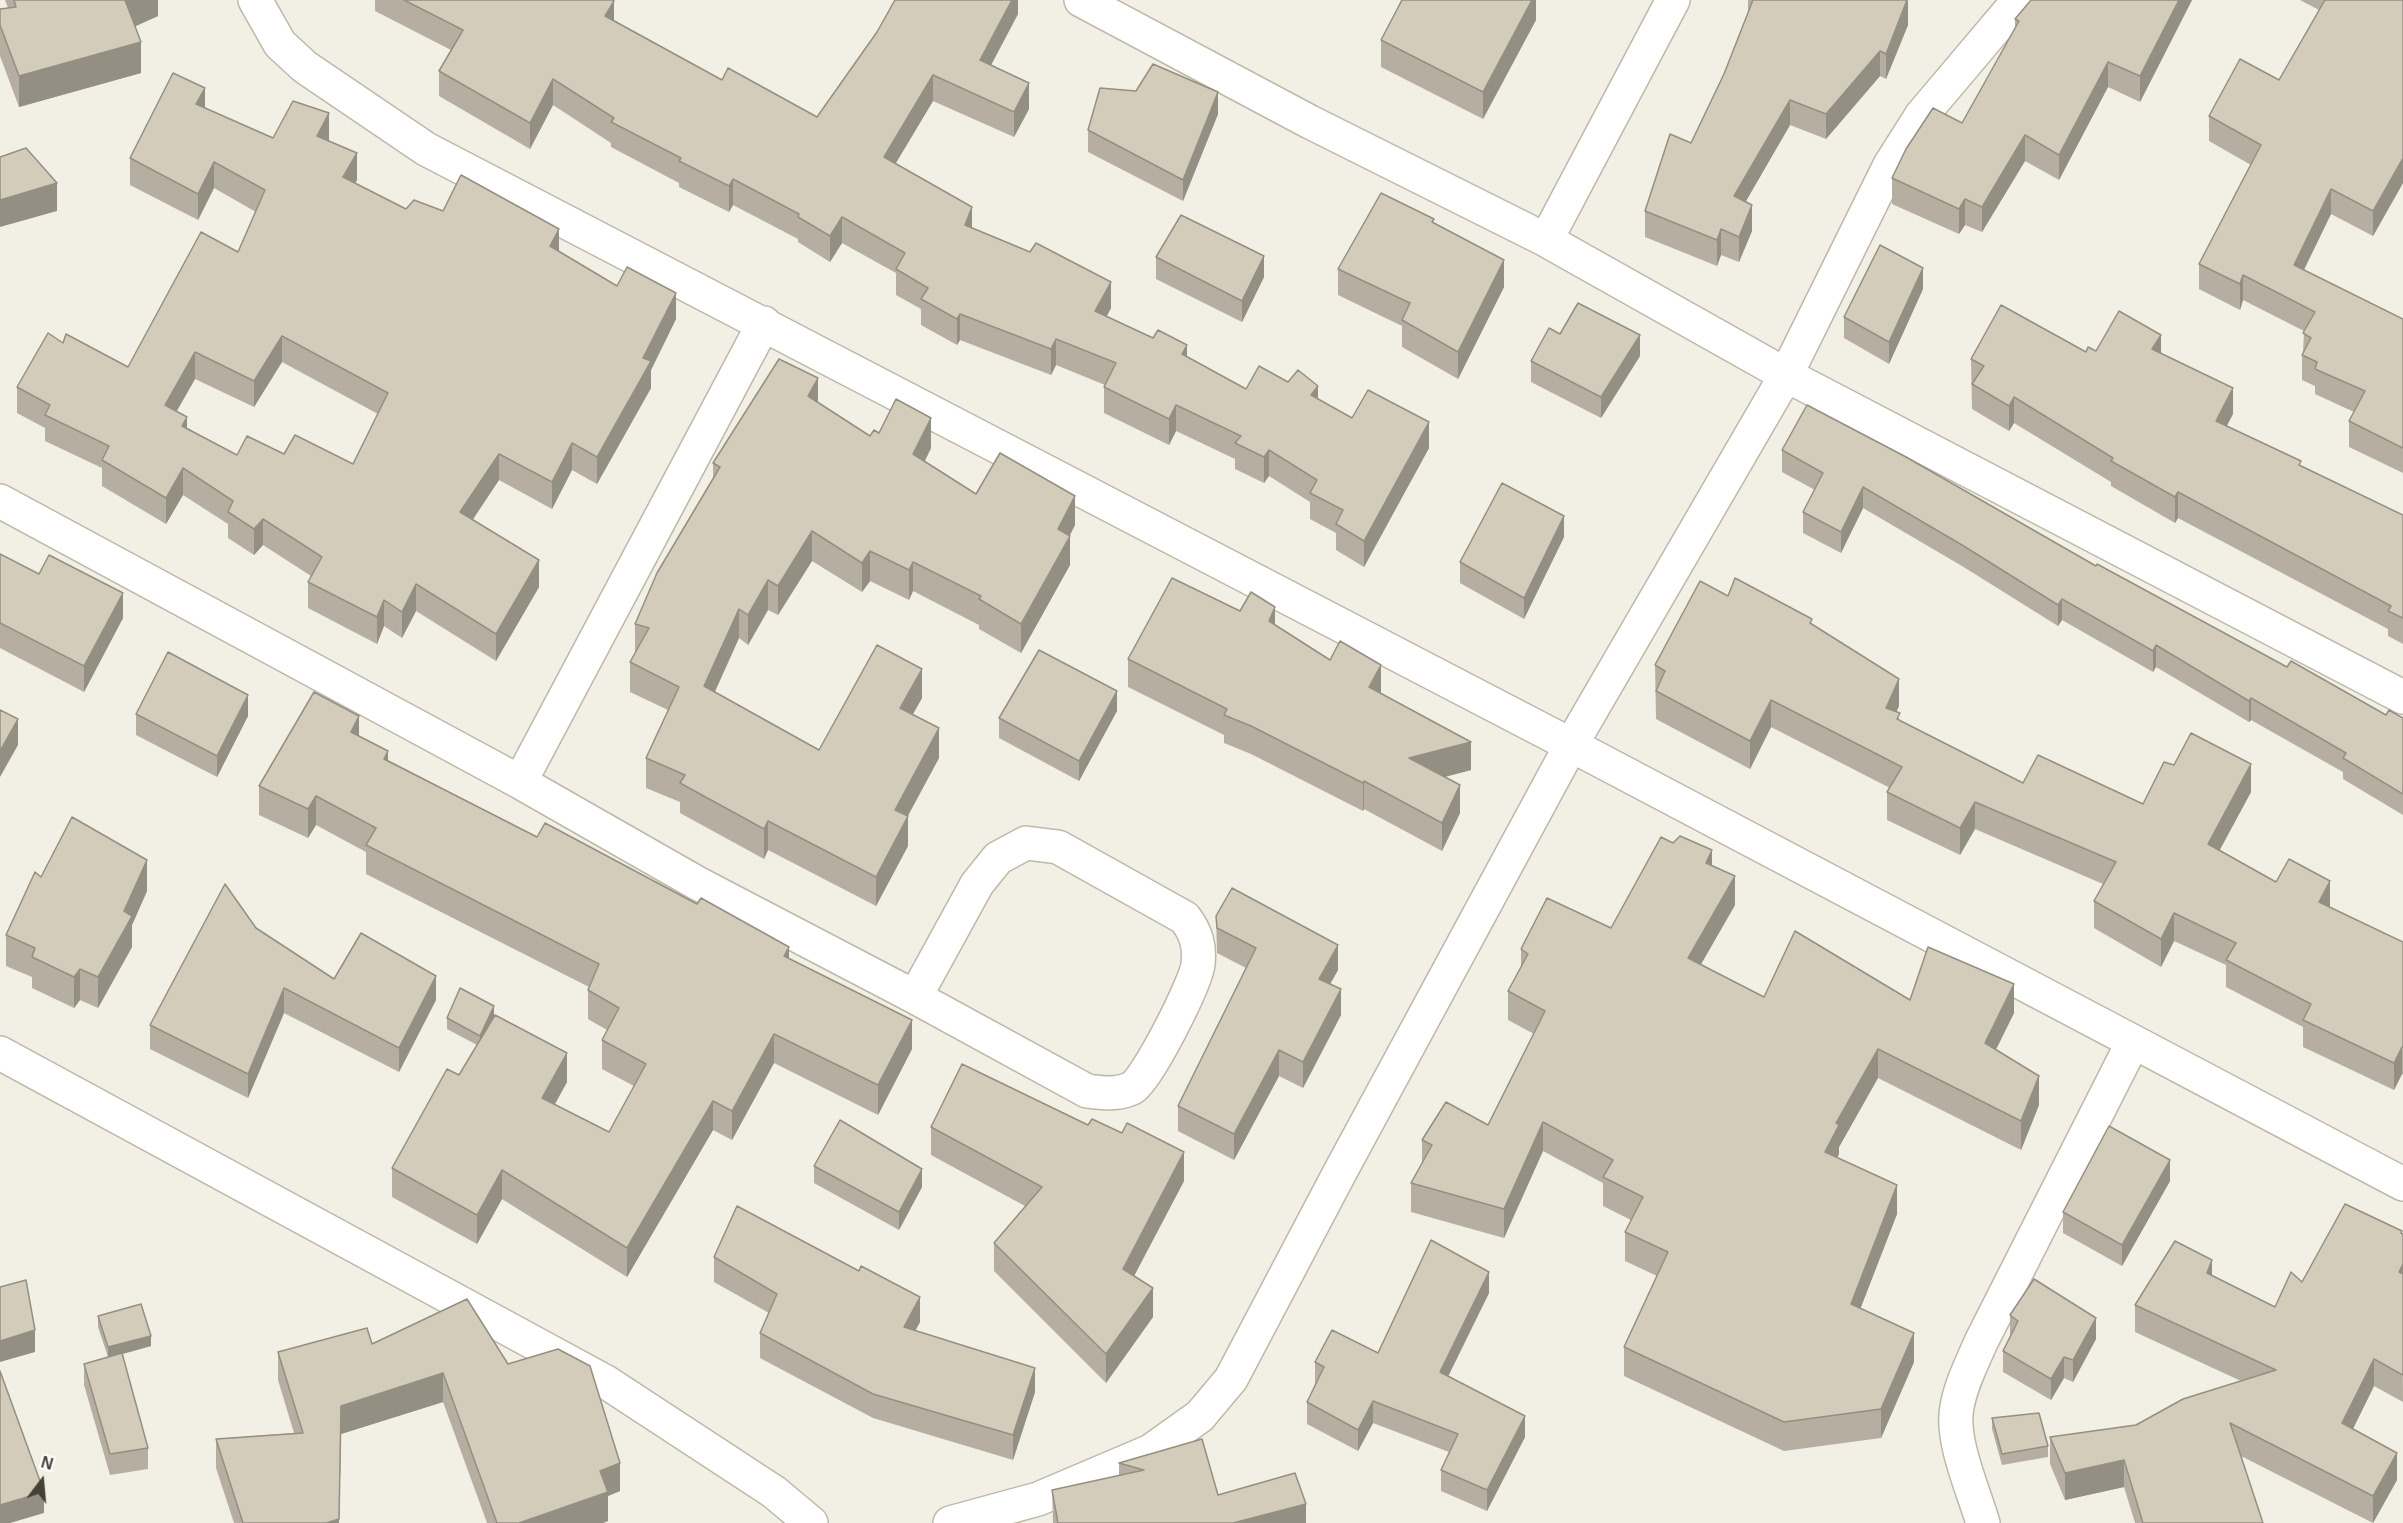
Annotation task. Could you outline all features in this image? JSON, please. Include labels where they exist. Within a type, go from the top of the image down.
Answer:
[{"type":"street","points":[[1081,0],[1310,122],[1546,240],[1786,375],[2403,697]]},
{"type":"street","points":[[1546,240],[1673,0]]},
{"type":"street","points":[[950,1523],[1038,1498],[1151,1451],[1200,1416],[1232,1379],[1339,1174],[1571,745],[1786,375],[1890,165],[1921,116],[2019,0]]},
{"type":"street","points":[[267,5],[280,44],[305,67],[426,149],[1571,745],[2403,1184]]},
{"type":"street","points":[[520,782],[764,323]]},
{"type":"street","points":[[0,501],[520,782],[697,883],[915,997],[1087,1091],[1113,1093],[1135,1088],[1154,1063],[1198,967],[1198,936],[1185,918],[1058,847],[1026,843],[998,858],[976,884],[915,997]]},
{"type":"street","points":[[1983,1523],[1959,1444],[1956,1409],[1964,1381],[1981,1342],[2133,1042]]},
{"type":"street","points":[[0,1053],[606,1382],[774,1492],[811,1523]]},
{"type":"building","points":[[14,0],[125,0],[141,42],[19,76],[0,25],[0,9],[16,7]]},
{"type":"building","points":[[404,0],[612,0],[614,1],[605,16],[722,80],[728,68],[817,117],[877,32],[895,0],[1012,0],[980,60],[1029,83],[1014,112],[933,75],[884,157],[972,207],[965,225],[1030,252],[1036,243],[1111,282],[1095,311],[1153,338],[1158,330],[1187,345],[1182,354],[1246,389],[1259,366],[1288,382],[1298,370],[1318,386],[1311,395],[1352,418],[1368,390],[1429,422],[1364,541],[1336,524],[1343,510],[1310,493],[1317,480],[1269,450],[1264,457],[1235,443],[1241,436],[1176,405],[1169,419],[1104,387],[1116,363],[1056,339],[1051,349],[960,314],[957,319],[921,299],[928,288],[896,269],[905,253],[842,217],[830,236],[798,217],[799,214],[733,179],[729,186],[679,161],[681,158],[611,122],[614,118],[553,79],[530,123],[439,71],[463,30]]},
{"type":"building","points":[[1402,0],[1532,0],[1483,92],[1381,40]]},
{"type":"building","points":[[1753,0],[1907,0],[1886,54],[1880,51],[1826,114],[1790,100],[1734,196],[1752,205],[1739,237],[1721,229],[1717,240],[1645,211],[1670,134],[1691,143],[1724,74]]},
{"type":"building","points":[[2031,0],[2179,0],[2140,76],[2108,62],[2059,155],[2025,135],[1982,207],[1965,199],[1959,209],[1892,178],[1906,149],[1933,108],[1962,123],[2019,21],[2015,19]]},
{"type":"building","points":[[2325,0],[2403,0],[2403,158],[2373,211],[2331,189],[2294,265],[2403,319],[2403,448],[2349,421],[2365,391],[2315,369],[2317,362],[2302,355],[2311,338],[2303,333],[2315,312],[2243,275],[2240,284],[2199,264],[2261,145],[2209,116],[2240,59],[2279,80]]},
{"type":"building","points":[[1153,64],[1218,92],[1183,180],[1088,130],[1100,88],[1136,91]]},
{"type":"building","points":[[173,73],[205,88],[196,104],[273,138],[293,101],[329,113],[317,136],[357,153],[343,177],[406,209],[414,200],[443,211],[461,175],[559,229],[550,246],[617,286],[627,267],[676,293],[643,358],[651,361],[597,457],[572,443],[552,482],[499,454],[460,512],[539,560],[496,634],[416,584],[402,612],[384,600],[377,617],[308,582],[322,557],[263,519],[254,529],[228,512],[233,501],[183,468],[166,498],[102,460],[109,446],[45,415],[50,405],[17,387],[48,333],[63,343],[66,334],[128,367],[201,232],[238,252],[265,190],[214,162],[198,194],[130,158]],"holes":[[[282,336],[388,393],[353,464],[295,435],[284,454],[247,436],[237,455],[182,426],[187,417],[165,405],[195,352],[254,381]]]},
{"type":"building","points":[[26,148],[57,183],[0,200],[0,157]]},
{"type":"building","points":[[1381,193],[1434,219],[1432,222],[1504,260],[1458,352],[1402,320],[1410,303],[1338,269]]},
{"type":"building","points":[[1181,215],[1264,256],[1242,301],[1156,257]]},
{"type":"building","points":[[1880,245],[1923,268],[1889,342],[1844,317]]},
{"type":"building","points":[[1578,303],[1640,335],[1601,397],[1531,361],[1549,328],[1560,334]]},
{"type":"building","points":[[2001,305],[2086,352],[2088,347],[2096,351],[2119,311],[2161,335],[2152,349],[2233,388],[2216,421],[2301,461],[2299,465],[2403,515],[2403,618],[2388,611],[2391,606],[2178,492],[2175,497],[2111,461],[2113,458],[2014,397],[2009,406],[1972,384],[1984,366],[1971,359]]},
{"type":"building","points":[[779,359],[818,378],[808,396],[870,436],[874,430],[879,433],[896,399],[931,418],[913,454],[976,494],[1000,453],[1075,496],[1058,529],[1070,536],[1021,624],[979,599],[981,596],[913,562],[909,570],[870,551],[862,563],[812,531],[778,586],[768,580],[748,615],[739,609],[704,686],[819,750],[877,645],[922,669],[900,708],[939,728],[895,810],[908,816],[876,877],[768,821],[764,829],[680,783],[685,775],[646,758],[679,687],[630,662],[649,628],[635,624],[657,573],[720,467],[713,463]]},
{"type":"building","points":[[1807,405],[1906,457],[2096,566],[2097,564],[2287,667],[2291,661],[2386,715],[2389,710],[2403,718],[2403,794],[2343,758],[2346,753],[2251,698],[2249,701],[2156,645],[2153,651],[2062,599],[2058,605],[1863,487],[1841,532],[1803,512],[1823,473],[1782,450]]},
{"type":"building","points":[[1502,483],[1564,516],[1524,598],[1460,562]]},
{"type":"building","points":[[0,554],[39,574],[49,555],[123,593],[84,666],[0,623]]},
{"type":"building","points":[[1172,578],[1240,611],[1251,592],[1275,607],[1269,621],[1330,660],[1340,641],[1381,665],[1369,687],[1471,742],[1409,758],[1460,785],[1442,823],[1364,781],[1363,783],[1251,726],[1224,715],[1227,709],[1128,659]]},
{"type":"building","points":[[1735,578],[1812,619],[1810,623],[1899,679],[1886,708],[1900,713],[1897,719],[2023,783],[2038,755],[2143,804],[2164,762],[2174,765],[2191,733],[2251,764],[2208,844],[2276,882],[2289,859],[2330,881],[2319,902],[2403,942],[2403,1047],[2394,1063],[2303,1020],[2311,1004],[2226,960],[2236,943],[2174,913],[2161,939],[2094,901],[2116,862],[1975,802],[1960,828],[1887,792],[1902,767],[1771,700],[1750,741],[1656,691],[1665,671],[1655,665],[1700,581],[1728,596]]},
{"type":"building","points":[[1039,650],[1117,691],[1079,761],[999,718]]},
{"type":"building","points":[[168,652],[248,695],[217,756],[136,714]]},
{"type":"building","points":[[314,692],[359,716],[351,732],[388,751],[384,759],[537,837],[545,823],[697,904],[701,898],[789,947],[784,956],[912,1020],[878,1085],[774,1034],[732,1111],[713,1101],[627,1248],[502,1170],[477,1215],[392,1168],[447,1069],[459,1075],[495,1015],[567,1053],[542,1098],[609,1132],[646,1064],[602,1040],[619,1008],[588,990],[599,964],[366,845],[376,828],[316,796],[308,809],[259,786]]},
{"type":"building","points":[[0,710],[18,719],[0,751]]},
{"type":"building","points":[[72,817],[147,860],[124,911],[132,916],[98,977],[80,969],[74,977],[32,957],[35,948],[6,935],[35,872],[41,877]]},
{"type":"building","points":[[1680,836],[1712,850],[1706,863],[1735,876],[1688,958],[1764,997],[1795,931],[1910,1000],[1928,947],[2014,984],[1985,1043],[2039,1076],[2021,1121],[1878,1049],[1836,1123],[1839,1125],[1825,1152],[1897,1185],[1851,1304],[1914,1333],[1881,1409],[1784,1422],[1624,1347],[1668,1252],[1625,1232],[1643,1197],[1603,1177],[1613,1160],[1543,1122],[1504,1209],[1411,1183],[1432,1145],[1422,1140],[1446,1102],[1488,1125],[1545,1011],[1508,991],[1528,954],[1521,949],[1547,898],[1611,928],[1661,837],[1673,843]]},
{"type":"building","points":[[225,884],[256,928],[334,979],[361,933],[436,976],[399,1048],[284,988],[248,1074],[150,1025]]},
{"type":"building","points":[[1232,888],[1338,945],[1319,979],[1341,989],[1303,1062],[1279,1050],[1234,1134],[1178,1106],[1256,948],[1217,928],[1216,916]]},
{"type":"building","points":[[460,988],[494,1006],[480,1036],[447,1018]]},
{"type":"building","points":[[962,1064],[1088,1125],[1092,1119],[1122,1133],[1127,1123],[1184,1152],[1123,1269],[1153,1288],[1106,1354],[994,1243],[1042,1187],[931,1127]]},
{"type":"building","points":[[840,1120],[922,1169],[899,1212],[814,1166]]},
{"type":"building","points":[[2109,1126],[2170,1160],[2122,1245],[2063,1212]]},
{"type":"building","points":[[2345,1204],[2402,1231],[2403,1234],[2403,1264],[2399,1272],[2403,1274],[2403,1375],[2374,1359],[2342,1423],[2397,1453],[2373,1496],[2230,1423],[2263,1523],[2143,1523],[2124,1460],[2065,1473],[2050,1437],[2136,1425],[2183,1399],[2276,1370],[2135,1305],[2175,1241],[2212,1260],[2207,1273],[2275,1307],[2291,1272],[2302,1282]]},
{"type":"building","points":[[737,1206],[859,1271],[861,1266],[920,1297],[904,1327],[1035,1368],[1013,1435],[873,1394],[760,1333],[777,1294],[714,1257]]},
{"type":"building","points":[[1431,1240],[1489,1272],[1440,1372],[1525,1416],[1487,1490],[1441,1470],[1458,1434],[1373,1401],[1358,1430],[1307,1402],[1324,1367],[1315,1362],[1332,1330],[1378,1353]]},
{"type":"building","points":[[2034,1279],[2096,1318],[2073,1360],[2064,1357],[2051,1379],[2003,1351],[2018,1321],[2010,1315]]},
{"type":"building","points":[[26,1280],[35,1330],[0,1341],[0,1287]]},
{"type":"building","points":[[467,1299],[508,1364],[558,1349],[590,1366],[620,1463],[600,1471],[608,1492],[519,1523],[497,1523],[443,1373],[341,1406],[339,1519],[326,1523],[243,1523],[216,1439],[303,1433],[278,1352],[367,1328],[372,1344]]},
{"type":"building","points":[[141,1304],[151,1336],[108,1347],[98,1316]]},
{"type":"building","points":[[122,1353],[148,1448],[110,1454],[84,1364]]},
{"type":"building","points":[[0,1371],[44,1492],[0,1505]]},
{"type":"building","points":[[2039,1413],[2048,1446],[2002,1454],[1992,1418]]},
{"type":"building","points":[[1202,1439],[1218,1495],[1295,1473],[1306,1504],[1233,1523],[1058,1523],[1052,1490],[1144,1470],[1119,1463]]}]
